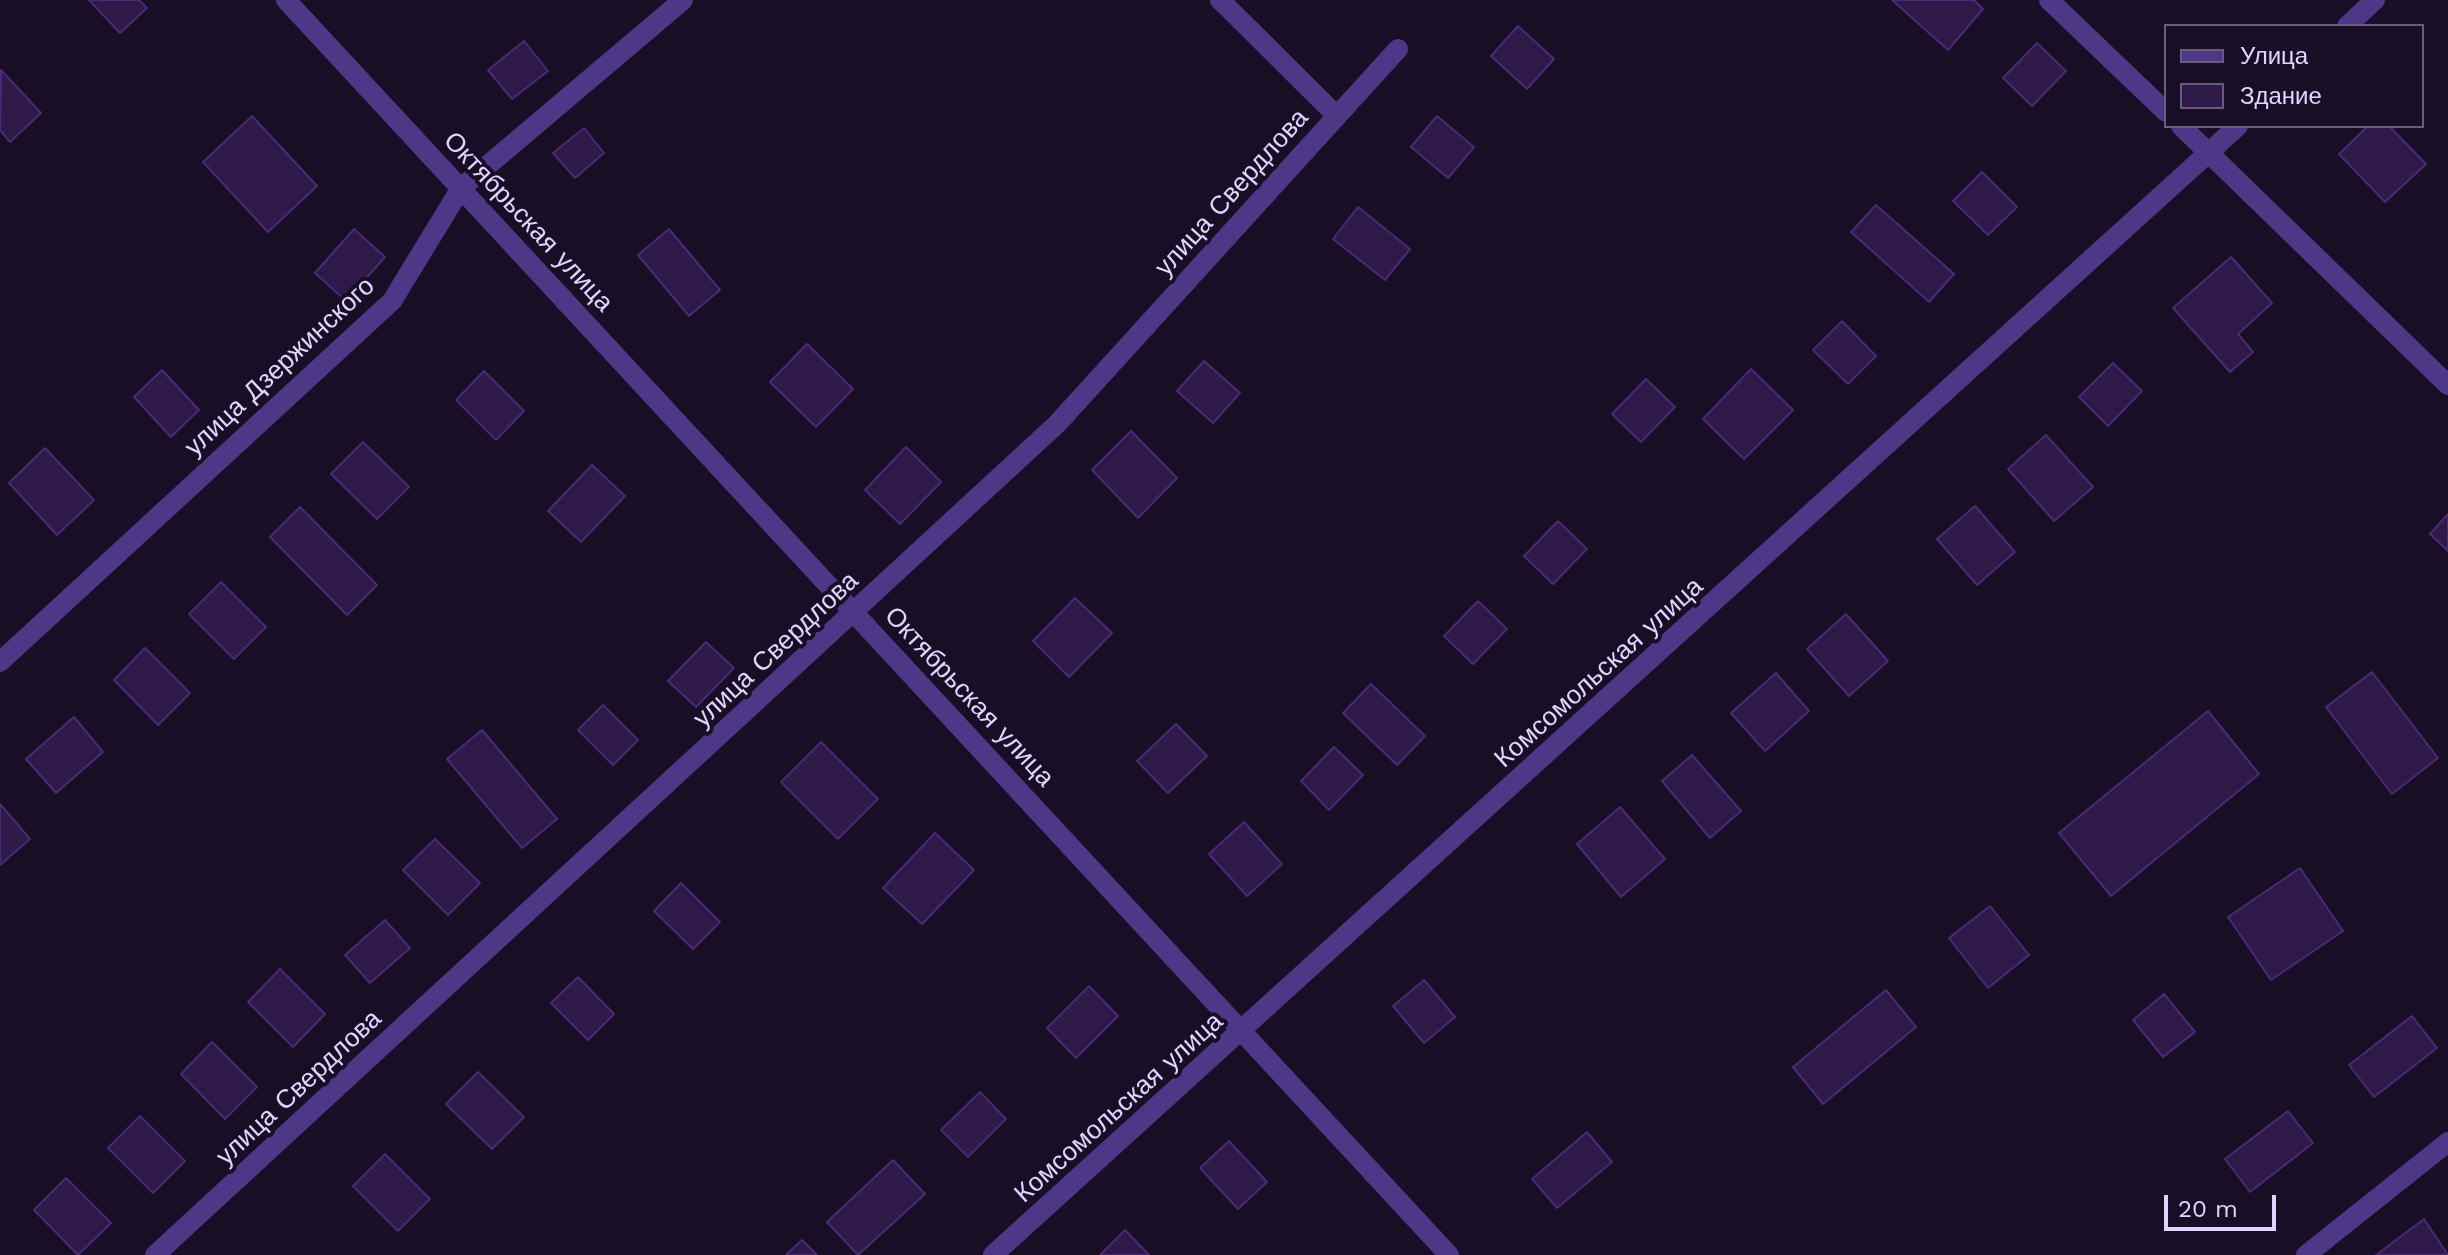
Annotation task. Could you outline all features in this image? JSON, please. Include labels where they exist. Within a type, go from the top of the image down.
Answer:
[{"type":"street","name":"Октябрьская улица","points":[[286,0],[1449,1255]]},
{"type":"street","name":"улица Дзержинского","points":[[0,662],[392,301],[461,188],[683,0]]},
{"type":"street","points":[[1220,0],[1337,116]]},
{"type":"street","points":[[2049,0],[2164,110]]},
{"type":"street","points":[[2349,24],[2375,0]]},
{"type":"street","name":"улица Свердлова","points":[[155,1255],[1057,424],[1398,49]]},
{"type":"street","points":[[2183,128],[2448,385]]},
{"type":"street","name":"Комсомольская улица","points":[[993,1255],[1244,1031],[2236,128]]},
{"type":"street","points":[[2306,1255],[2448,1142]]},
{"type":"building","points":[[89,0],[139,0],[147,8],[120,33]]},
{"type":"building","points":[[1892,0],[1974,0],[1983,9],[1948,50]]},
{"type":"building","points":[[1518,26],[1554,59],[1527,89],[1491,56]]},
{"type":"building","points":[[524,41],[548,71],[512,99],[488,70]]},
{"type":"building","points":[[2037,43],[2066,71],[2032,106],[2003,78]]},
{"type":"building","points":[[1,70],[41,113],[10,142],[0,130]]},
{"type":"building","points":[[252,116],[317,186],[268,232],[203,162]]},
{"type":"building","points":[[1437,116],[1474,147],[1448,178],[1411,147]]},
{"type":"building","points":[[584,128],[604,153],[575,178],[553,153]]},
{"type":"building","points":[[2366,128],[2391,128],[2426,164],[2385,202],[2339,154]]},
{"type":"building","points":[[1982,172],[2017,207],[1988,235],[1953,201]]},
{"type":"building","points":[[1876,205],[1954,274],[1929,302],[1851,232]]},
{"type":"building","points":[[1358,207],[1410,249],[1385,280],[1333,239]]},
{"type":"building","points":[[354,229],[385,257],[346,301],[315,273]]},
{"type":"building","points":[[669,229],[720,290],[689,316],[638,255]]},
{"type":"building","points":[[2231,257],[2272,303],[2238,334],[2253,352],[2230,372],[2173,308]]},
{"type":"building","points":[[1842,321],[1876,356],[1848,384],[1813,350]]},
{"type":"building","points":[[807,344],[853,389],[816,427],[770,382]]},
{"type":"building","points":[[1204,361],[1240,393],[1213,423],[1177,391]]},
{"type":"building","points":[[2113,363],[2142,391],[2108,426],[2079,397]]},
{"type":"building","points":[[1751,369],[1793,410],[1744,459],[1703,419]]},
{"type":"building","points":[[162,370],[199,410],[171,437],[134,397]]},
{"type":"building","points":[[484,371],[524,411],[496,440],[456,400]]},
{"type":"building","points":[[1646,379],[1675,407],[1641,442],[1612,414]]},
{"type":"building","points":[[1131,431],[1177,478],[1138,518],[1092,470]]},
{"type":"building","points":[[2046,435],[2093,487],[2054,521],[2008,469]]},
{"type":"building","points":[[363,442],[409,487],[377,519],[331,474]]},
{"type":"building","points":[[906,447],[941,482],[900,524],[865,490]]},
{"type":"building","points":[[45,448],[94,500],[57,535],[9,483]]},
{"type":"building","points":[[592,465],[625,496],[581,542],[548,511]]},
{"type":"building","points":[[1975,506],[2015,552],[1977,585],[1937,539]]},
{"type":"building","points":[[300,507],[377,585],[347,615],[270,537]]},
{"type":"building","points":[[2448,514],[2448,551],[2430,534]]},
{"type":"building","points":[[1558,521],[1587,549],[1553,584],[1524,556]]},
{"type":"building","points":[[221,582],[266,627],[234,659],[189,614]]},
{"type":"building","points":[[1075,598],[1112,633],[1069,677],[1033,641]]},
{"type":"building","points":[[1478,601],[1507,629],[1473,664],[1444,636]]},
{"type":"building","points":[[1846,614],[1888,661],[1849,696],[1807,649]]},
{"type":"building","points":[[706,642],[734,668],[696,707],[668,681]]},
{"type":"building","points":[[145,648],[190,693],[158,725],[114,680]]},
{"type":"building","points":[[2372,672],[2438,758],[2392,794],[2326,707]]},
{"type":"building","points":[[1776,673],[1809,711],[1765,751],[1731,713]]},
{"type":"building","points":[[1371,684],[1425,736],[1397,765],[1343,713]]},
{"type":"building","points":[[603,705],[638,740],[613,765],[578,730]]},
{"type":"building","points":[[2208,711],[2259,774],[2111,896],[2059,833]]},
{"type":"building","points":[[74,717],[103,752],[56,793],[26,759]]},
{"type":"building","points":[[1176,724],[1207,756],[1168,793],[1137,761]]},
{"type":"building","points":[[482,730],[557,819],[522,848],[447,759]]},
{"type":"building","points":[[821,742],[878,799],[838,839],[781,782]]},
{"type":"building","points":[[1334,747],[1363,775],[1329,810],[1301,781]]},
{"type":"building","points":[[1692,755],[1741,811],[1710,838],[1662,781]]},
{"type":"building","points":[[0,804],[30,839],[0,865]]},
{"type":"building","points":[[1620,807],[1665,859],[1621,897],[1577,844]]},
{"type":"building","points":[[1244,822],[1282,864],[1247,896],[1209,854]]},
{"type":"building","points":[[935,833],[974,870],[922,924],[883,888]]},
{"type":"building","points":[[435,839],[480,883],[448,915],[403,870]]},
{"type":"building","points":[[2300,868],[2343,931],[2271,980],[2228,917]]},
{"type":"building","points":[[681,883],[720,922],[693,949],[654,911]]},
{"type":"building","points":[[1990,906],[2029,955],[1988,988],[1949,938]]},
{"type":"building","points":[[385,920],[410,948],[370,983],[345,955]]},
{"type":"building","points":[[280,969],[325,1014],[293,1047],[248,1002]]},
{"type":"building","points":[[578,977],[614,1014],[588,1040],[551,1003]]},
{"type":"building","points":[[1424,980],[1455,1017],[1424,1043],[1393,1006]]},
{"type":"building","points":[[1089,986],[1118,1016],[1076,1058],[1047,1028]]},
{"type":"building","points":[[1886,990],[1916,1027],[1823,1104],[1793,1067]]},
{"type":"building","points":[[2164,994],[2195,1032],[2163,1057],[2133,1020]]},
{"type":"building","points":[[2412,1016],[2437,1048],[2374,1097],[2349,1065]]},
{"type":"building","points":[[212,1042],[257,1087],[225,1119],[181,1074]]},
{"type":"building","points":[[478,1072],[524,1117],[492,1149],[446,1104]]},
{"type":"building","points":[[980,1092],[1006,1119],[968,1157],[941,1130]]},
{"type":"building","points":[[2288,1111],[2313,1143],[2250,1192],[2225,1159]]},
{"type":"building","points":[[140,1116],[185,1161],[153,1193],[108,1148]]},
{"type":"building","points":[[1587,1132],[1612,1162],[1557,1208],[1532,1179]]},
{"type":"building","points":[[1229,1141],[1267,1182],[1238,1209],[1200,1168]]},
{"type":"building","points":[[385,1154],[430,1199],[398,1231],[353,1186]]},
{"type":"building","points":[[893,1160],[925,1194],[858,1255],[827,1222]]},
{"type":"building","points":[[66,1178],[111,1223],[78,1255],[34,1210]]},
{"type":"building","points":[[2424,1219],[2448,1255],[2376,1255]]},
{"type":"building","points":[[1125,1230],[1149,1255],[1100,1255]]},
{"type":"building","points":[[802,1240],[817,1255],[786,1255]]}]
